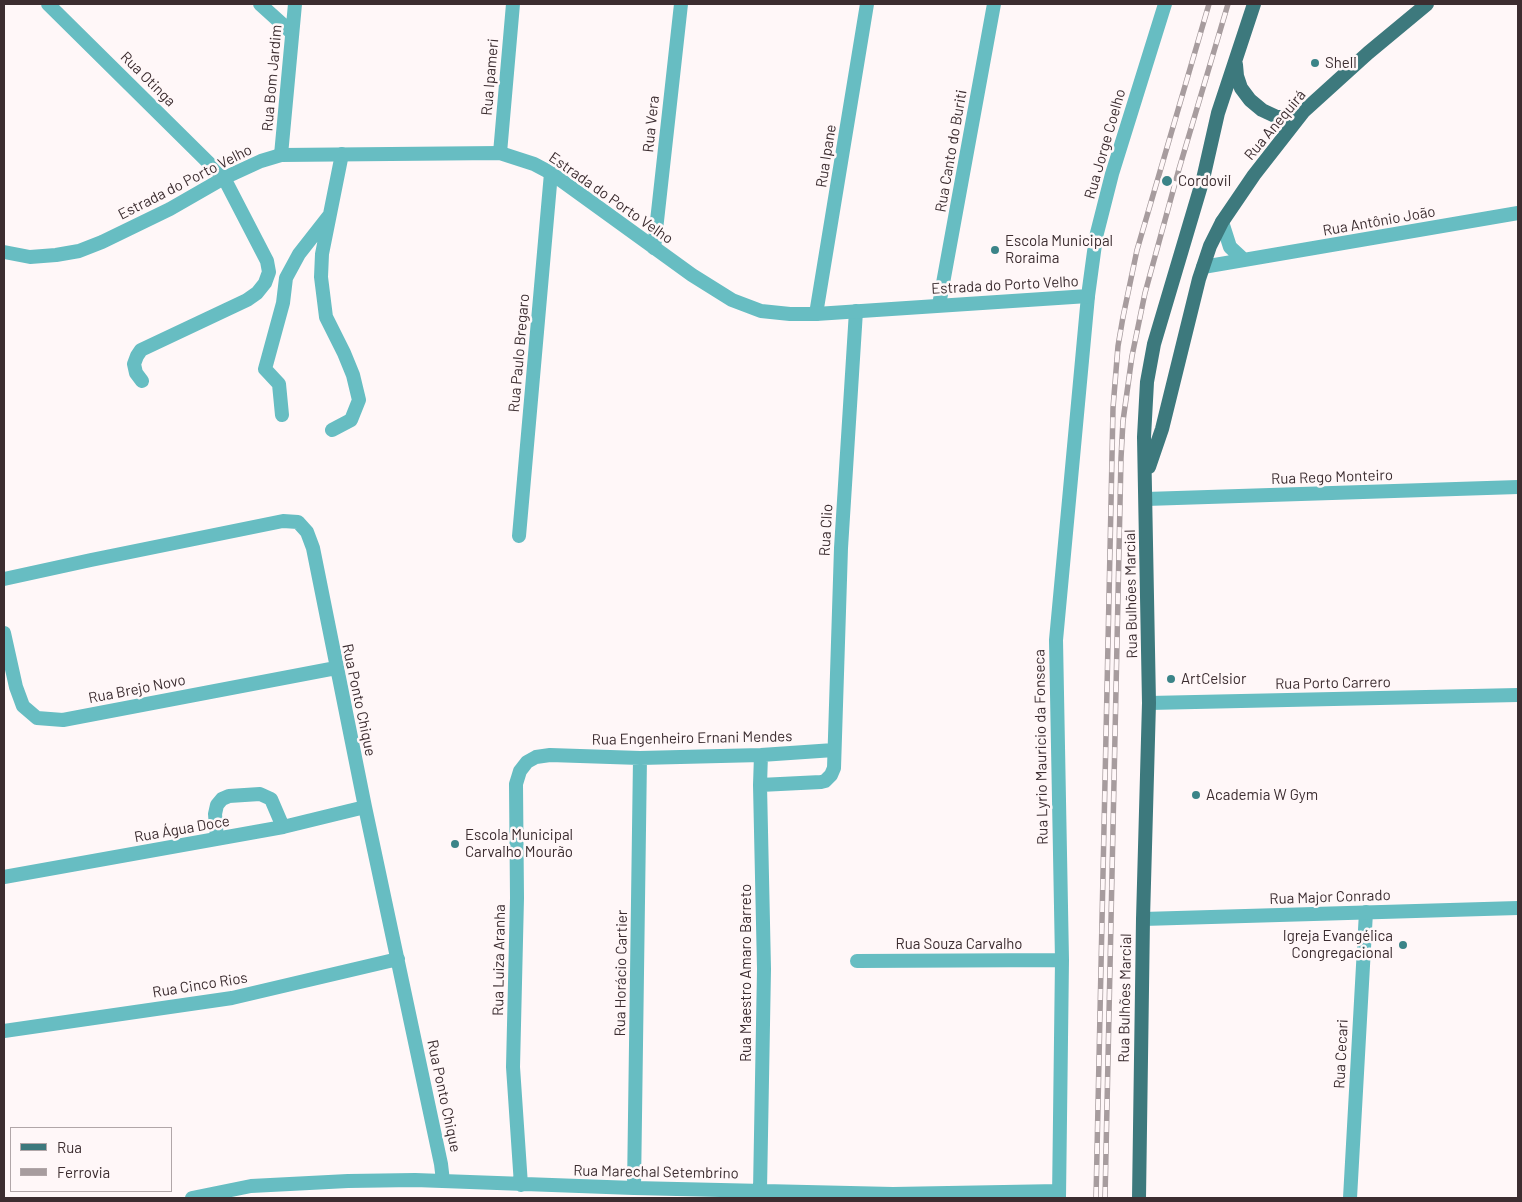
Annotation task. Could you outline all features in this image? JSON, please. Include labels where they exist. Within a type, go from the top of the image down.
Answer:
[{"type":"main road","name":"Rua Bulhões Marcial","points":[[1139,1198],[1143,918],[1149,703],[1144,437],[1147,382],[1154,344],[1203,178],[1218,113],[1254,4]]},
{"type":"main road","name":"Rua Anequirá","points":[[1146,474],[1162,429],[1203,267],[1210,246],[1222,222],[1254,175],[1304,111],[1368,53],[1427,4]]},
{"type":"main road","points":[[1236,63],[1237,76],[1242,88],[1250,100],[1262,110],[1277,117],[1290,117],[1304,111]]},
{"type":"street","name":"Rua Otinga","points":[[48,4],[224,178],[267,261],[269,272],[257,293],[247,300],[141,350],[136,356],[134,364],[136,372],[142,381]]},
{"type":"street","points":[[260,4],[292,33]]},
{"type":"street","name":"Rua Bom Jardim","points":[[281,155],[295,4]]},
{"type":"street","name":"Rua Ipameri","points":[[500,153],[512,4]]},
{"type":"street","name":"Rua Vera","points":[[654,248],[681,4]]},
{"type":"street","name":"Rua Ipane","points":[[816,314],[867,4]]},
{"type":"street","name":"Rua Canto do Buriti","points":[[939,305],[994,4]]},
{"type":"street","name":"Rua Jorge Coelho","points":[[1088,296],[1096,237],[1112,174],[1165,4]]},
{"type":"street","name":"Estrada do Porto Velho","points":[[4,252],[30,257],[80,251],[170,209],[224,178],[261,161],[281,155],[500,153],[522,159],[551,173],[692,275],[732,300],[761,311],[816,314],[1088,296]]},
{"type":"street","points":[[332,430],[351,420],[359,400],[344,353],[326,317],[320,267],[342,154]]},
{"type":"street","name":"Rua Paulo Bregaro","points":[[519,536],[551,173]]},
{"type":"street","name":"Rua Antônio João","points":[[1203,267],[1518,213]]},
{"type":"street","points":[[282,415],[278,384],[265,369],[283,303],[286,278],[299,254],[330,214]]},
{"type":"street","points":[[1222,222],[1230,247],[1244,260]]},
{"type":"street","name":"Rua Lyrio Mauricio da Fonseca","points":[[1059,1195],[1062,960],[1056,640],[1088,296]]},
{"type":"street","name":"Rua Clio","points":[[760,785],[825,781],[831,775],[834,768],[841,548],[856,311]]},
{"type":"street","name":"Rua Rego Monteiro","points":[[1146,499],[1518,487]]},
{"type":"street","name":"Rua Ponto Chique","points":[[4,579],[283,521],[298,522],[307,532],[313,548],[336,668],[441,1164],[443,1181]]},
{"type":"street","name":"Rua Brejo Novo","points":[[4,633],[16,687],[23,706],[37,718],[63,720],[336,668]]},
{"type":"street","name":"Rua Porto Carrero","points":[[1149,703],[1518,695]]},
{"type":"street","name":"Rua Engenheiro Ernani Mendes","points":[[550,755],[640,758],[761,755],[834,750]]},
{"type":"street","name":"Rua Luiza Aranha","points":[[521,1184],[513,1067],[517,898],[516,784],[520,771],[527,762],[536,757],[550,755]]},
{"type":"street","name":"Rua Maestro Amaro Barreto","points":[[760,1190],[764,969],[761,755]]},
{"type":"street","name":"Rua Horácio Cartier","points":[[634,1188],[640,758]]},
{"type":"street","points":[[217,839],[215,814],[217,805],[229,796],[260,794],[271,799],[283,827]]},
{"type":"street","name":"Rua Água Doce","points":[[4,878],[283,827],[365,807]]},
{"type":"street","name":"Rua Major Conrado","points":[[1143,918],[1518,908]]},
{"type":"street","name":"Rua Cecari","points":[[1350,1198],[1366,912]]},
{"type":"street","name":"Rua Cinco Rios","points":[[4,1031],[232,998],[398,959]]},
{"type":"street","name":"Rua Souza Carvalho","points":[[857,961],[1062,960]]},
{"type":"street","name":"Rua Marechal Setembrino","points":[[192,1198],[348,1181],[443,1181],[634,1188],[760,1190],[804,1195],[1059,1195]]},
{"type":"railway","points":[[1096,1198],[1113,408],[1118,346],[1137,250],[1209,4]]},
{"type":"railway","points":[[1105,1198],[1123,421],[1132,356],[1145,293],[1179,169],[1228,4]]},
{"type":"place","name":"Shell","points":[[1315,63]]},
{"type":"place","name":"Cordovil","points":[[1167,181]]},
{"type":"place","name":"Escola Municipal Roraima","points":[[995,250]]},
{"type":"place","name":"ArtCelsior","points":[[1171,679]]},
{"type":"place","name":"Academia W Gym","points":[[1196,795]]},
{"type":"place","name":"Escola Municipal Carvalho Mourão","points":[[455,844]]},
{"type":"place","name":"Igreja Evangélica Congregacional","points":[[1403,945]]}]
